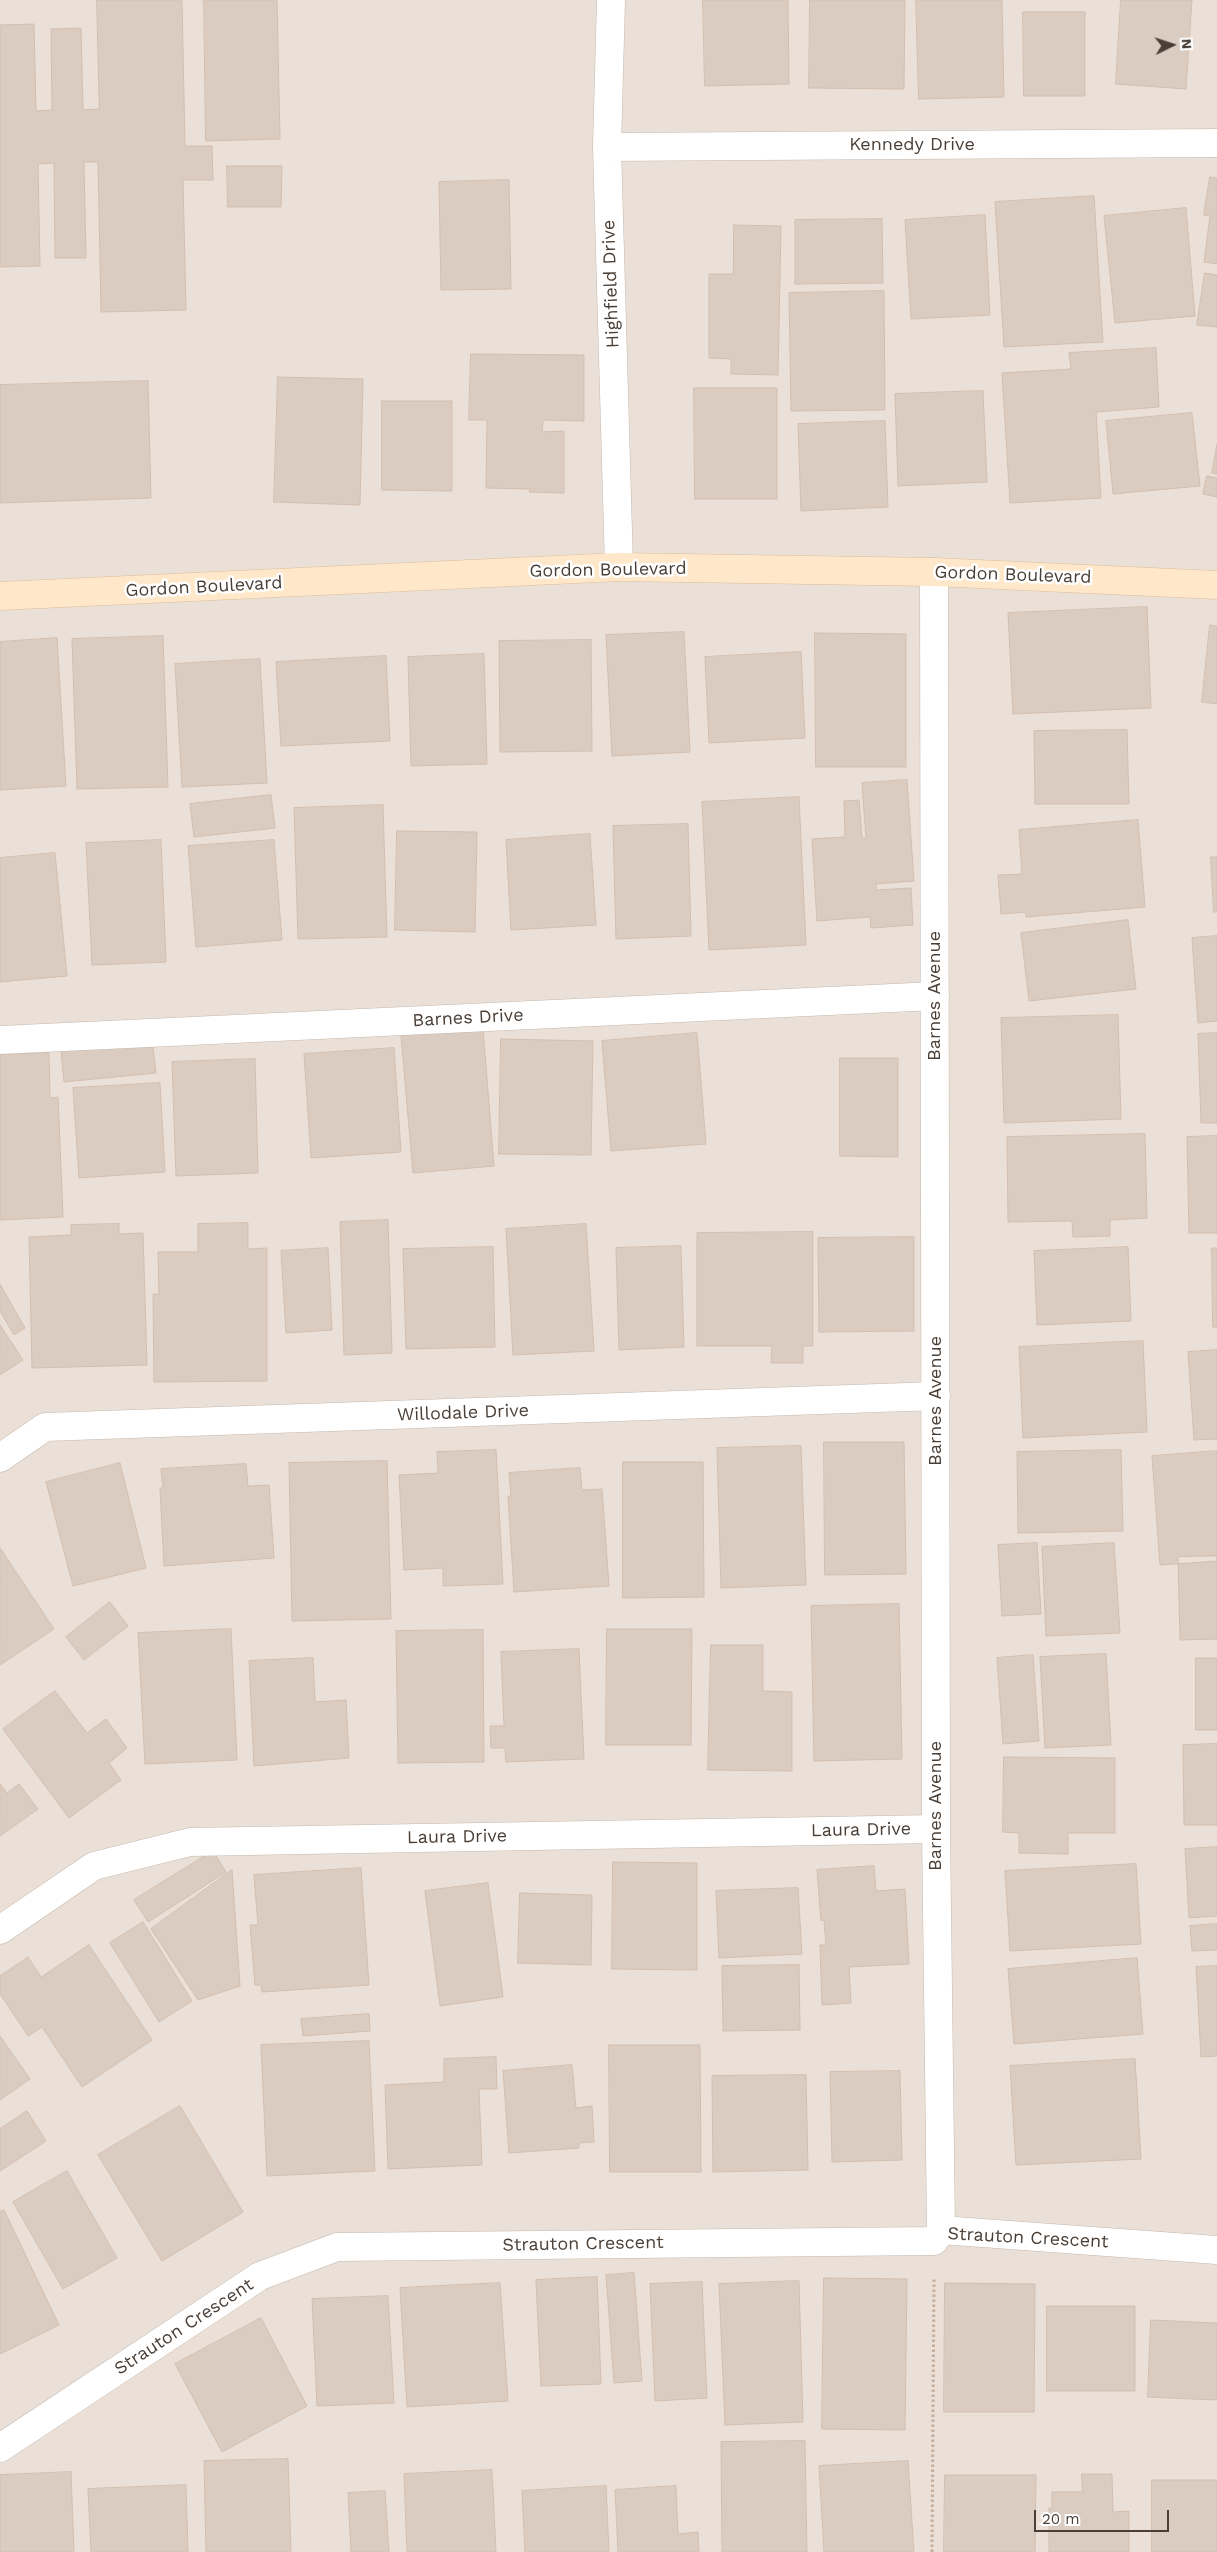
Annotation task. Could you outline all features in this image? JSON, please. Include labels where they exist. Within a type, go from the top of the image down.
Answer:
[{"type":"street","name":"Highfield Drive","points":[[611,0],[608,147],[619,567]]},
{"type":"street","name":"Kennedy Drive","points":[[608,147],[1217,143]]},
{"type":"street","name":"Gordon Boulevard","points":[[0,596],[619,567],[934,572],[1217,584]]},
{"type":"street","name":"Barnes Avenue","points":[[934,572],[938,2236]]},
{"type":"street","name":"Barnes Drive","points":[[0,1040],[935,996]]},
{"type":"street","name":"Willodale Drive","points":[[0,1458],[45,1427],[936,1396]]},
{"type":"street","name":"Laura Drive","points":[[0,1930],[94,1866],[190,1842],[936,1829]]},
{"type":"street","name":"Strauton Crescent","points":[[0,2448],[260,2276],[337,2247],[938,2236],[1217,2250]]},
{"type":"path","points":[[932,2552],[938,2236]]},
{"type":"shaded area","points":[[0,0],[1217,0],[1217,2552],[0,2552]]},
{"type":"building","points":[[97,0],[182,0],[185,146],[212,146],[213,180],[183,180],[186,310],[101,312],[98,162],[84,162],[86,258],[55,258],[54,163],[38,164],[40,266],[0,267],[0,25],[34,24],[36,111],[52,110],[51,29],[81,28],[83,110],[99,109]]},
{"type":"building","points":[[204,0],[277,0],[280,139],[206,141]]},
{"type":"building","points":[[703,0],[788,0],[789,84],[705,86]]},
{"type":"building","points":[[810,0],[905,0],[904,89],[809,88]]},
{"type":"building","points":[[916,0],[1002,0],[1004,97],[919,99]]},
{"type":"building","points":[[1121,0],[1192,0],[1186,89],[1116,84]]},
{"type":"building","points":[[1023,12],[1085,12],[1085,96],[1024,96]]},
{"type":"building","points":[[227,166],[282,166],[281,207],[228,207]]},
{"type":"building","points":[[1210,177],[1217,178],[1217,264],[1204,262],[1210,216],[1204,215]]},
{"type":"building","points":[[509,180],[511,289],[441,290],[439,182]]},
{"type":"building","points":[[1094,196],[1103,342],[1004,347],[995,202]]},
{"type":"building","points":[[1186,208],[1195,316],[1115,323],[1104,216]]},
{"type":"building","points":[[985,215],[990,315],[911,319],[905,220]]},
{"type":"building","points":[[882,219],[883,283],[795,284],[795,220]]},
{"type":"building","points":[[734,225],[781,226],[778,375],[731,374],[731,359],[709,358],[709,274],[733,274]]},
{"type":"building","points":[[1205,273],[1217,275],[1217,327],[1197,325]]},
{"type":"building","points":[[884,291],[885,410],[791,411],[789,293]]},
{"type":"building","points":[[1156,348],[1159,407],[1096,412],[1101,498],[1010,503],[1002,373],[1071,369],[1069,353]]},
{"type":"building","points":[[471,354],[584,355],[584,421],[543,420],[542,432],[564,431],[564,493],[529,492],[530,489],[486,488],[487,420],[469,420]]},
{"type":"building","points":[[278,377],[363,379],[360,505],[274,502]]},
{"type":"building","points":[[148,381],[151,498],[0,503],[0,385]]},
{"type":"building","points":[[694,388],[777,388],[777,499],[695,499]]},
{"type":"building","points":[[983,391],[987,482],[898,486],[895,394]]},
{"type":"building","points":[[382,401],[452,401],[452,491],[382,490]]},
{"type":"building","points":[[1192,413],[1200,486],[1113,494],[1106,421]]},
{"type":"building","points":[[885,421],[888,507],[801,511],[798,424]]},
{"type":"building","points":[[1217,444],[1217,474],[1212,473]]},
{"type":"building","points":[[1207,476],[1217,478],[1217,497],[1203,494]]},
{"type":"building","points":[[1147,607],[1151,708],[1013,714],[1008,613]]},
{"type":"building","points":[[1210,625],[1217,626],[1217,704],[1202,702]]},
{"type":"building","points":[[684,632],[690,752],[612,756],[606,635]]},
{"type":"building","points":[[815,633],[906,634],[906,767],[816,767]]},
{"type":"building","points":[[163,636],[168,787],[77,789],[72,639]]},
{"type":"building","points":[[57,638],[66,786],[0,790],[0,642]]},
{"type":"building","points":[[591,640],[592,751],[500,752],[499,641]]},
{"type":"building","points":[[801,652],[805,738],[709,743],[705,657]]},
{"type":"building","points":[[484,654],[487,764],[411,766],[408,657]]},
{"type":"building","points":[[386,656],[390,741],[281,746],[276,662]]},
{"type":"building","points":[[260,659],[267,783],[182,787],[175,664]]},
{"type":"building","points":[[1127,730],[1129,804],[1035,804],[1034,731]]},
{"type":"building","points":[[907,780],[914,881],[876,884],[876,890],[911,888],[913,925],[871,928],[870,917],[817,921],[812,839],[845,837],[844,801],[859,800],[862,838],[866,838],[862,783]]},
{"type":"building","points":[[271,795],[275,828],[194,837],[190,804]]},
{"type":"building","points":[[799,797],[806,945],[709,950],[702,802]]},
{"type":"building","points":[[383,805],[387,937],[298,939],[294,808]]},
{"type":"building","points":[[1138,820],[1145,907],[1026,917],[1026,912],[1001,914],[998,875],[1022,874],[1019,830]]},
{"type":"building","points":[[688,824],[691,936],[616,939],[613,826]]},
{"type":"building","points":[[397,831],[477,832],[475,932],[395,930]]},
{"type":"building","points":[[590,834],[596,925],[511,930],[506,840]]},
{"type":"building","points":[[161,840],[166,962],[92,965],[86,843]]},
{"type":"building","points":[[274,840],[282,940],[196,947],[188,846]]},
{"type":"building","points":[[55,853],[67,976],[0,982],[0,858]]},
{"type":"building","points":[[1211,857],[1217,857],[1217,912],[1214,912]]},
{"type":"building","points":[[1128,920],[1136,989],[1029,1001],[1021,933]]},
{"type":"building","points":[[1217,936],[1217,1021],[1198,1023],[1192,938]]},
{"type":"building","points":[[1118,1015],[1121,1119],[1004,1123],[1001,1018]]},
{"type":"building","points":[[483,1029],[494,1166],[413,1173],[401,1036]]},
{"type":"building","points":[[697,1033],[706,1144],[611,1151],[602,1041]]},
{"type":"building","points":[[1217,1033],[1217,1123],[1201,1123],[1198,1034]]},
{"type":"building","points":[[501,1039],[593,1041],[591,1155],[499,1154]]},
{"type":"building","points":[[152,1040],[156,1073],[64,1082],[61,1050]]},
{"type":"building","points":[[394,1048],[401,1152],[311,1158],[304,1054]]},
{"type":"building","points":[[49,1053],[50,1098],[58,1097],[63,1217],[0,1220],[0,1055]]},
{"type":"building","points":[[840,1058],[898,1058],[898,1157],[840,1156]]},
{"type":"building","points":[[255,1059],[258,1173],[176,1176],[172,1062]]},
{"type":"building","points":[[160,1083],[165,1172],[79,1178],[73,1088]]},
{"type":"building","points":[[1145,1134],[1147,1218],[1110,1220],[1110,1236],[1073,1237],[1072,1221],[1008,1222],[1007,1137]]},
{"type":"building","points":[[1217,1136],[1217,1233],[1189,1233],[1187,1137]]},
{"type":"building","points":[[388,1220],[392,1353],[344,1355],[340,1222]]},
{"type":"building","points":[[248,1223],[248,1249],[267,1248],[267,1381],[154,1382],[153,1294],[159,1294],[158,1252],[198,1252],[198,1224]]},
{"type":"building","points":[[119,1224],[119,1234],[143,1233],[147,1365],[32,1368],[29,1237],[71,1235],[71,1225]]},
{"type":"building","points":[[586,1224],[594,1351],[513,1355],[506,1229]]},
{"type":"building","points":[[813,1232],[813,1346],[803,1346],[803,1363],[771,1363],[772,1346],[697,1346],[697,1233]]},
{"type":"building","points":[[914,1237],[914,1331],[819,1332],[818,1238]]},
{"type":"building","points":[[681,1246],[684,1347],[619,1350],[616,1248]]},
{"type":"building","points":[[493,1247],[495,1347],[406,1349],[403,1249]]},
{"type":"building","points":[[1128,1247],[1131,1321],[1037,1325],[1034,1251]]},
{"type":"building","points":[[328,1248],[332,1330],[286,1333],[281,1251]]},
{"type":"building","points":[[1212,1248],[1217,1248],[1217,1327],[1213,1327]]},
{"type":"building","points":[[0,1284],[25,1328],[14,1335],[0,1311]]},
{"type":"building","points":[[0,1325],[23,1360],[0,1375]]},
{"type":"building","points":[[1143,1341],[1147,1432],[1023,1438],[1019,1347]]},
{"type":"building","points":[[1217,1350],[1217,1439],[1194,1440],[1188,1352]]},
{"type":"building","points":[[824,1442],[904,1442],[906,1574],[825,1575]]},
{"type":"building","points":[[801,1446],[806,1585],[721,1588],[717,1448]]},
{"type":"building","points":[[496,1450],[503,1584],[443,1586],[443,1568],[404,1570],[399,1475],[438,1473],[437,1452]]},
{"type":"building","points":[[1121,1450],[1123,1531],[1018,1533],[1017,1452]]},
{"type":"building","points":[[1217,1451],[1217,1561],[1160,1565],[1152,1456]]},
{"type":"building","points":[[387,1461],[391,1619],[292,1621],[289,1463]]},
{"type":"building","points":[[623,1462],[703,1462],[704,1597],[623,1598]]},
{"type":"building","points":[[120,1463],[146,1568],[73,1586],[46,1482]]},
{"type":"building","points":[[246,1464],[248,1486],[269,1485],[274,1558],[164,1566],[160,1488],[163,1488],[161,1469]]},
{"type":"building","points":[[580,1468],[582,1490],[602,1489],[609,1586],[514,1592],[508,1496],[511,1496],[509,1473]]},
{"type":"building","points":[[1037,1543],[1041,1614],[1002,1616],[998,1545]]},
{"type":"building","points":[[1114,1543],[1120,1633],[1046,1636],[1042,1547]]},
{"type":"building","points":[[0,1548],[54,1629],[0,1665]]},
{"type":"building","points":[[1217,1556],[1217,1639],[1180,1640],[1178,1557]]},
{"type":"building","points":[[110,1602],[128,1626],[84,1660],[66,1637]]},
{"type":"building","points":[[899,1604],[902,1759],[814,1761],[811,1606]]},
{"type":"building","points":[[231,1629],[237,1760],[145,1764],[138,1633]]},
{"type":"building","points":[[607,1629],[692,1629],[691,1745],[606,1745]]},
{"type":"building","points":[[483,1630],[484,1762],[398,1763],[396,1631]]},
{"type":"building","points":[[711,1645],[763,1645],[763,1691],[792,1692],[792,1771],[708,1770]]},
{"type":"building","points":[[579,1649],[584,1759],[506,1762],[505,1748],[491,1748],[490,1726],[504,1726],[501,1652]]},
{"type":"building","points":[[1106,1654],[1111,1745],[1045,1748],[1040,1657]]},
{"type":"building","points":[[1033,1655],[1039,1741],[1003,1744],[997,1658]]},
{"type":"building","points":[[313,1658],[315,1702],[346,1700],[349,1758],[254,1766],[249,1661]]},
{"type":"building","points":[[1196,1658],[1217,1658],[1217,1730],[1196,1730]]},
{"type":"building","points":[[55,1691],[87,1733],[106,1719],[127,1748],[109,1763],[121,1780],[69,1818],[3,1729]]},
{"type":"building","points":[[1217,1744],[1217,1825],[1184,1825],[1183,1745]]},
{"type":"building","points":[[1004,1757],[1115,1758],[1115,1833],[1068,1833],[1068,1854],[1019,1853],[1019,1833],[1003,1832]]},
{"type":"building","points":[[0,1784],[7,1793],[19,1784],[38,1809],[0,1836]]},
{"type":"building","points":[[1217,1847],[1217,1916],[1189,1918],[1185,1849]]},
{"type":"building","points":[[213,1851],[226,1872],[148,1922],[134,1900]]},
{"type":"building","points":[[613,1862],[697,1863],[697,1970],[612,1969]]},
{"type":"building","points":[[1136,1864],[1141,1944],[1010,1951],[1005,1871]]},
{"type":"building","points":[[874,1866],[876,1891],[905,1889],[909,1964],[849,1967],[851,2003],[822,2005],[820,1945],[826,1945],[824,1920],[821,1921],[817,1870]]},
{"type":"building","points":[[361,1868],[369,1985],[262,1992],[261,1985],[255,1985],[250,1925],[258,1925],[254,1875]]},
{"type":"building","points":[[232,1870],[240,1986],[198,2000],[151,1929]]},
{"type":"building","points":[[488,1883],[503,1997],[440,2006],[425,1891]]},
{"type":"building","points":[[798,1888],[802,1954],[719,1958],[716,1891]]},
{"type":"building","points":[[520,1893],[592,1895],[591,1965],[518,1963]]},
{"type":"building","points":[[143,1922],[192,2001],[159,2022],[110,1943]]},
{"type":"building","points":[[1217,1924],[1217,1950],[1192,1951],[1190,1926]]},
{"type":"building","points":[[89,1945],[152,2040],[82,2087],[42,2027],[28,2036],[0,1994],[0,1976],[28,1957],[41,1977]]},
{"type":"building","points":[[1137,1958],[1143,2034],[1014,2044],[1008,1969]]},
{"type":"building","points":[[799,1965],[800,2030],[723,2031],[722,1966]]},
{"type":"building","points":[[1217,1966],[1217,2056],[1201,2057],[1196,1967]]},
{"type":"building","points":[[369,2014],[370,2031],[303,2036],[301,2019]]},
{"type":"building","points":[[0,2036],[30,2079],[0,2100]]},
{"type":"building","points":[[369,2041],[375,2171],[267,2176],[261,2045]]},
{"type":"building","points":[[609,2045],[700,2045],[701,2172],[610,2172]]},
{"type":"building","points":[[496,2057],[497,2089],[479,2089],[482,2165],[388,2169],[385,2085],[444,2082],[444,2059]]},
{"type":"building","points":[[1135,2059],[1141,2159],[1016,2165],[1010,2066]]},
{"type":"building","points":[[572,2065],[576,2108],[592,2106],[594,2142],[579,2143],[579,2148],[509,2153],[503,2071]]},
{"type":"building","points":[[900,2071],[902,2160],[832,2162],[830,2072]]},
{"type":"building","points":[[806,2075],[808,2170],[713,2172],[712,2076]]},
{"type":"building","points":[[180,2106],[243,2212],[162,2261],[98,2155]]},
{"type":"building","points":[[27,2111],[46,2141],[0,2171],[0,2129]]},
{"type":"building","points":[[67,2171],[117,2258],[63,2289],[13,2202]]},
{"type":"building","points":[[4,2210],[59,2325],[0,2354],[0,2212]]},
{"type":"building","points":[[634,2273],[642,2381],[614,2383],[606,2275]]},
{"type":"building","points":[[597,2277],[601,2384],[541,2386],[536,2280]]},
{"type":"building","points":[[824,2278],[907,2279],[905,2430],[822,2429]]},
{"type":"building","points":[[799,2281],[803,2422],[725,2425],[719,2284]]},
{"type":"building","points":[[702,2282],[707,2398],[655,2401],[650,2284]]},
{"type":"building","points":[[500,2283],[508,2401],[407,2407],[400,2288]]},
{"type":"building","points":[[945,2283],[1035,2284],[1034,2412],[944,2412]]},
{"type":"building","points":[[388,2296],[394,2403],[317,2406],[312,2299]]},
{"type":"building","points":[[1047,2306],[1135,2306],[1135,2391],[1047,2391]]},
{"type":"building","points":[[261,2318],[307,2406],[222,2452],[175,2364]]},
{"type":"building","points":[[1151,2320],[1217,2323],[1217,2400],[1148,2397]]},
{"type":"building","points":[[805,2441],[807,2552],[722,2552],[721,2442]]},
{"type":"building","points":[[288,2459],[291,2552],[206,2552],[204,2461]]},
{"type":"building","points":[[908,2461],[914,2552],[824,2552],[819,2466]]},
{"type":"building","points":[[492,2470],[496,2552],[407,2552],[404,2474]]},
{"type":"building","points":[[71,2472],[74,2552],[0,2552],[0,2475]]},
{"type":"building","points":[[1082,2474],[1112,2474],[1113,2512],[1129,2511],[1129,2552],[1049,2552],[1049,2508],[1052,2508],[1052,2492],[1082,2492]]},
{"type":"building","points":[[945,2475],[1036,2475],[1035,2552],[944,2552]]},
{"type":"building","points":[[1152,2480],[1217,2480],[1217,2552],[1152,2552]]},
{"type":"building","points":[[186,2485],[188,2552],[91,2552],[88,2489]]},
{"type":"building","points":[[606,2486],[609,2552],[525,2552],[522,2491]]},
{"type":"building","points":[[676,2486],[678,2534],[698,2532],[699,2552],[618,2552],[615,2490]]},
{"type":"building","points":[[385,2491],[389,2552],[351,2552],[348,2493]]}]
